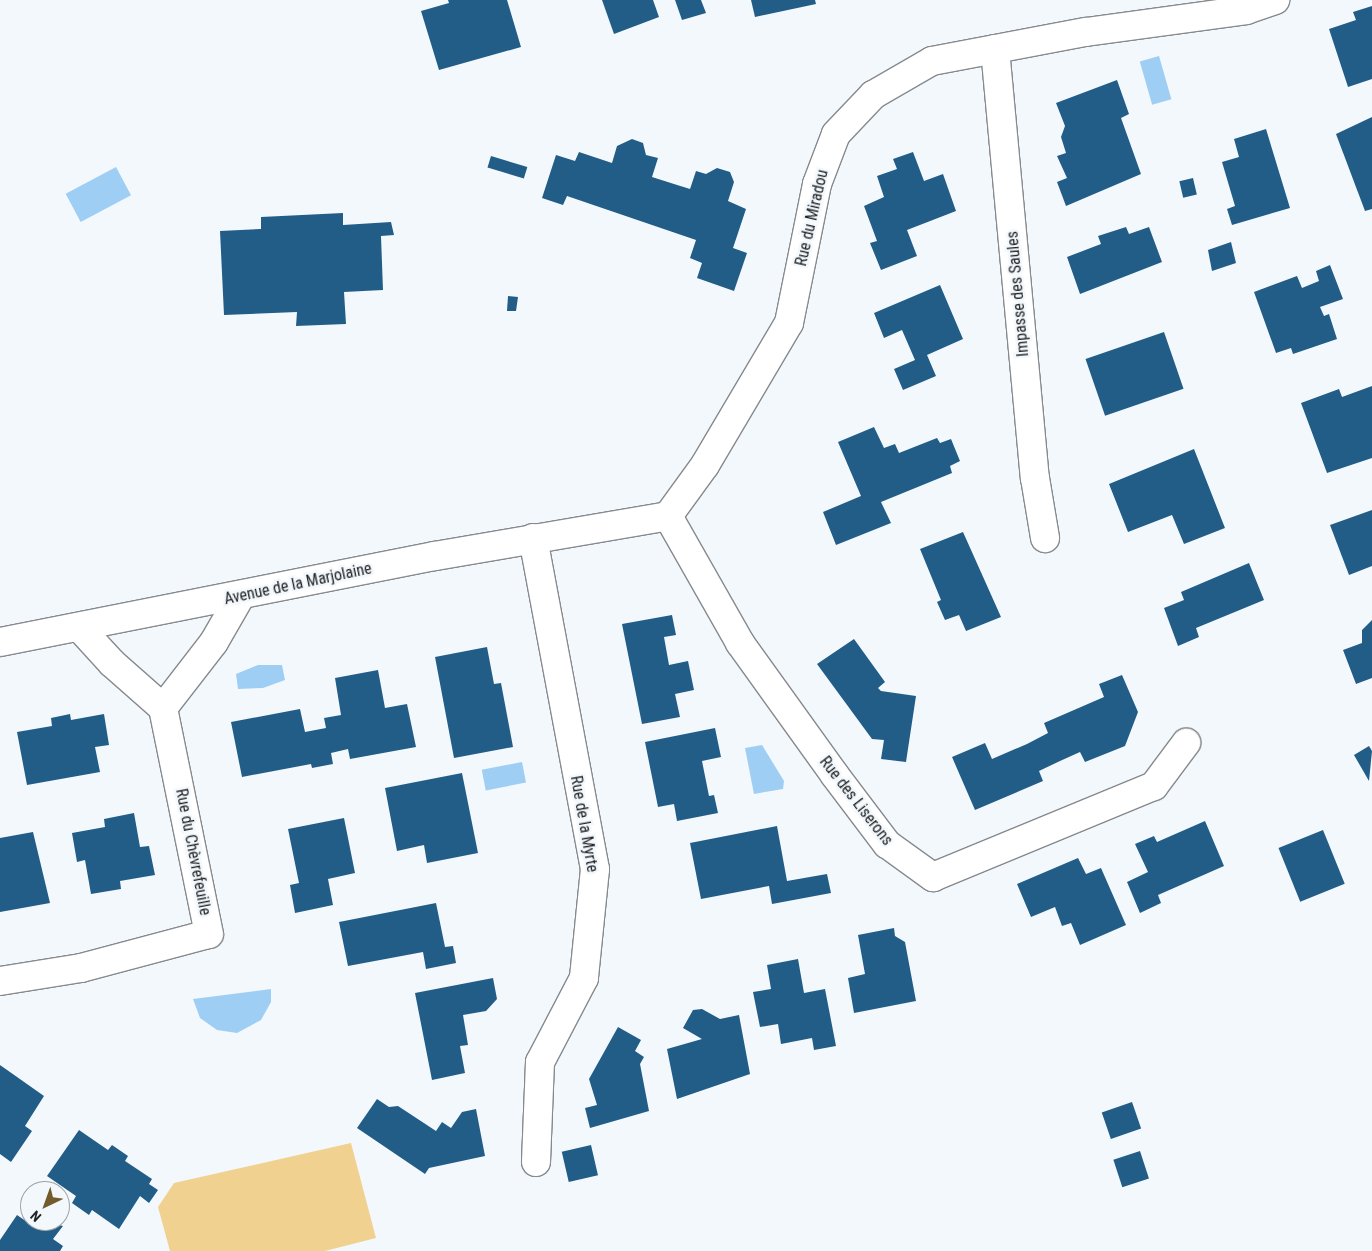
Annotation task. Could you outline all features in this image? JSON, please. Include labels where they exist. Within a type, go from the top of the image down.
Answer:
[{"type":"street","name":"Rue du Miradou","points":[[668,516],[704,465],[789,323],[817,184],[836,134],[873,95],[932,61],[1086,32],[1246,10],[1275,0]]},
{"type":"street","name":"Impasse des Saules","points":[[995,49],[1035,478],[1045,538]]},
{"type":"street","name":"Avenue de la Marjolaine","points":[[0,642],[533,538],[597,531],[668,516]]},
{"type":"street","name":"Rue des Liserons","points":[[668,516],[740,644],[828,766],[887,844],[932,877],[1154,786],[1186,743]]},
{"type":"street","name":"Rue de la Myrte","points":[[533,538],[594,869],[584,978],[540,1062],[536,1162]]},
{"type":"street","points":[[79,627],[112,663],[163,708],[214,642],[242,595]]},
{"type":"street","name":"Rue du Chèvrefeuille","points":[[0,981],[81,968],[209,934],[163,708]]},
{"type":"shaded area","points":[[351,1143],[376,1238],[325,1251],[170,1251],[158,1207],[174,1183]]},
{"type":"water","points":[[1159,56],[1171,99],[1152,105],[1140,62]]},
{"type":"water","points":[[116,167],[131,195],[81,222],[66,194]]},
{"type":"water","points":[[258,665],[282,665],[285,680],[263,688],[238,689],[236,674]]},
{"type":"water","points":[[762,745],[784,781],[783,789],[754,794],[745,748]]},
{"type":"water","points":[[522,762],[526,783],[486,790],[482,770]]},
{"type":"water","points":[[271,989],[271,1002],[261,1020],[237,1033],[217,1030],[200,1018],[193,999]]},
{"type":"building","points":[[448,0],[507,0],[521,47],[439,70],[421,11],[449,3]]},
{"type":"building","points":[[602,0],[653,0],[659,17],[614,34]]},
{"type":"building","points":[[675,0],[701,0],[706,13],[682,20]]},
{"type":"building","points":[[751,0],[815,0],[816,4],[755,17]]},
{"type":"building","points":[[1372,6],[1372,79],[1348,87],[1329,29],[1356,20],[1353,12]]},
{"type":"building","points":[[1117,80],[1129,114],[1121,118],[1141,174],[1066,206],[1057,182],[1067,178],[1057,156],[1066,153],[1061,137],[1065,126],[1056,103]]},
{"type":"building","points":[[1372,117],[1372,209],[1365,211],[1336,134]]},
{"type":"building","points":[[1266,129],[1290,208],[1232,225],[1227,209],[1235,206],[1222,162],[1239,157],[1234,139]]},
{"type":"building","points":[[632,139],[643,143],[646,155],[658,158],[652,177],[690,189],[696,171],[706,174],[717,168],[730,172],[734,182],[728,201],[746,209],[733,248],[747,253],[734,291],[697,278],[702,263],[690,258],[696,240],[567,196],[563,205],[542,198],[556,155],[575,161],[579,152],[612,163],[617,146]]},
{"type":"building","points":[[913,152],[924,181],[943,174],[956,211],[907,230],[917,256],[881,270],[870,243],[877,241],[864,206],[884,197],[877,176],[897,169],[893,159]]},
{"type":"building","points":[[491,156],[527,167],[524,179],[487,167]]},
{"type":"building","points":[[1193,178],[1197,195],[1183,198],[1179,181]]},
{"type":"building","points":[[343,213],[343,225],[391,222],[394,235],[381,236],[383,290],[344,292],[346,324],[296,326],[297,312],[224,315],[220,231],[261,229],[261,217]]},
{"type":"building","points":[[1126,227],[1129,234],[1149,227],[1162,262],[1080,294],[1067,257],[1101,244],[1098,236]]},
{"type":"building","points":[[1231,242],[1236,263],[1212,271],[1208,250]]},
{"type":"building","points":[[1330,265],[1343,299],[1320,307],[1324,316],[1329,314],[1337,339],[1293,354],[1291,348],[1276,353],[1254,292],[1297,276],[1302,288],[1319,281],[1316,271]]},
{"type":"building","points":[[940,285],[963,339],[927,355],[936,376],[903,390],[894,369],[915,360],[902,330],[884,338],[874,313]]},
{"type":"building","points":[[508,296],[518,297],[516,311],[507,311]]},
{"type":"building","points":[[1164,332],[1184,389],[1105,416],[1086,359]]},
{"type":"building","points":[[1372,386],[1372,458],[1327,473],[1301,403],[1339,389],[1342,397]]},
{"type":"building","points":[[874,427],[884,448],[895,444],[899,453],[937,438],[940,443],[951,439],[960,461],[950,466],[952,473],[881,502],[891,523],[836,545],[823,512],[861,496],[838,442]]},
{"type":"building","points":[[1194,449],[1225,528],[1184,544],[1172,515],[1128,532],[1109,484]]},
{"type":"building","points":[[1372,510],[1372,566],[1349,575],[1330,525]]},
{"type":"building","points":[[963,532],[1001,617],[966,631],[959,615],[945,620],[937,602],[941,600],[920,549]]},
{"type":"building","points":[[1249,563],[1264,600],[1196,628],[1199,637],[1178,646],[1164,608],[1184,600],[1181,592]]},
{"type":"building","points":[[672,615],[676,635],[664,637],[669,665],[688,661],[694,690],[675,694],[680,717],[642,724],[622,624]]},
{"type":"building","points":[[1372,620],[1372,678],[1356,684],[1343,650],[1362,643],[1362,630]]},
{"type":"building","points":[[854,639],[885,682],[878,688],[881,691],[916,696],[906,762],[881,759],[884,740],[872,739],[817,664]]},
{"type":"building","points":[[487,647],[494,684],[501,683],[513,747],[454,758],[435,657]]},
{"type":"building","points":[[378,670],[385,708],[407,704],[416,747],[350,759],[348,749],[331,753],[333,764],[312,768],[311,764],[242,777],[231,722],[300,709],[305,732],[326,728],[324,718],[341,715],[335,678]]},
{"type":"building","points":[[1122,675],[1138,712],[1125,746],[1085,762],[1080,752],[1039,771],[1043,781],[975,810],[952,757],[985,743],[992,759],[1027,744],[1048,733],[1044,723],[1104,697],[1099,684]]},
{"type":"building","points":[[70,714],[71,720],[104,714],[109,745],[95,747],[100,772],[27,785],[17,732],[52,726],[51,718]]},
{"type":"building","points":[[715,728],[721,757],[702,761],[709,796],[714,795],[718,813],[677,821],[674,804],[658,807],[645,742]]},
{"type":"building","points":[[1369,746],[1372,751],[1369,781],[1354,755]]},
{"type":"building","points":[[462,773],[478,853],[427,863],[424,845],[397,851],[385,788]]},
{"type":"building","points":[[134,813],[140,847],[149,846],[155,875],[120,881],[121,889],[91,894],[85,860],[77,862],[72,833],[105,827],[104,819]]},
{"type":"building","points":[[344,818],[355,873],[328,879],[333,905],[295,913],[290,885],[299,883],[288,829]]},
{"type":"building","points":[[1205,821],[1224,866],[1158,895],[1161,903],[1140,913],[1127,882],[1148,872],[1135,844],[1154,836],[1157,842]]},
{"type":"building","points":[[777,826],[787,881],[827,874],[831,893],[772,904],[769,886],[701,899],[690,843]]},
{"type":"building","points":[[1323,830],[1345,884],[1300,902],[1278,848]]},
{"type":"building","points":[[33,832],[50,903],[0,912],[0,838]]},
{"type":"building","points":[[1078,858],[1086,874],[1101,868],[1126,925],[1080,945],[1071,923],[1062,926],[1055,907],[1031,917],[1017,884]]},
{"type":"building","points":[[436,903],[445,947],[453,946],[456,963],[426,969],[423,952],[348,966],[339,922]]},
{"type":"building","points":[[894,928],[895,936],[905,942],[916,1001],[854,1013],[848,978],[865,974],[858,935]]},
{"type":"building","points":[[798,959],[804,993],[825,989],[836,1046],[814,1050],[812,1038],[781,1044],[778,1024],[760,1027],[753,992],[771,989],[767,965]]},
{"type":"building","points":[[493,978],[497,999],[486,1011],[463,1015],[468,1045],[460,1046],[465,1073],[432,1080],[415,993]]},
{"type":"building","points":[[702,1009],[720,1019],[739,1015],[750,1074],[677,1099],[667,1049],[702,1039],[683,1028],[693,1010]]},
{"type":"building","points":[[618,1027],[641,1040],[635,1051],[644,1057],[640,1064],[649,1111],[590,1128],[585,1108],[597,1105],[589,1079]]},
{"type":"building","points":[[0,1065],[44,1096],[25,1126],[32,1131],[11,1162],[0,1154]]},
{"type":"building","points":[[377,1099],[389,1107],[398,1106],[436,1131],[442,1122],[451,1128],[462,1112],[476,1109],[485,1156],[429,1168],[425,1174],[357,1128]]},
{"type":"building","points":[[1132,1102],[1141,1128],[1111,1139],[1102,1112]]},
{"type":"building","points":[[79,1130],[108,1150],[112,1145],[128,1156],[125,1161],[152,1179],[149,1184],[158,1190],[149,1203],[140,1196],[119,1229],[92,1210],[89,1215],[72,1203],[76,1196],[70,1192],[70,1181],[54,1181],[47,1176]]},
{"type":"building","points":[[591,1145],[598,1175],[569,1182],[562,1152]]},
{"type":"building","points":[[1140,1151],[1149,1179],[1122,1187],[1113,1160]]},
{"type":"building","points":[[17,1215],[20,1217],[20,1231],[59,1231],[53,1239],[63,1246],[60,1251],[0,1251],[0,1240]]}]
